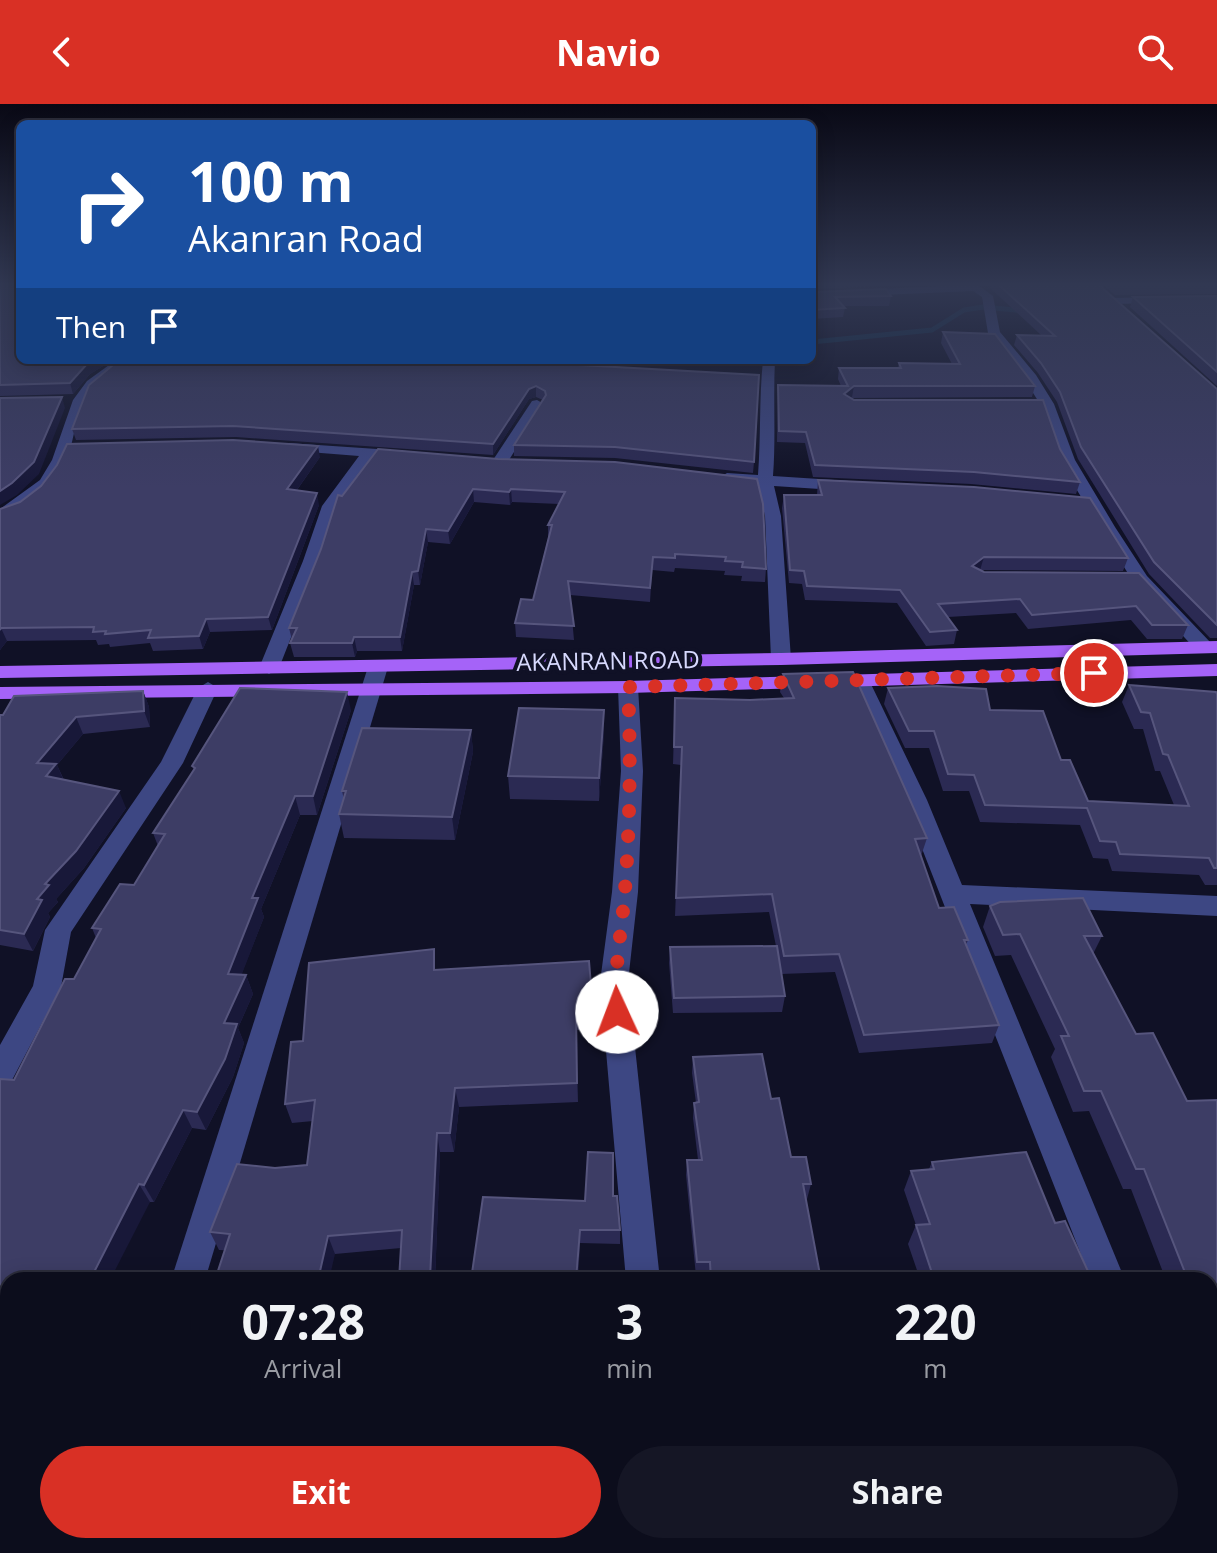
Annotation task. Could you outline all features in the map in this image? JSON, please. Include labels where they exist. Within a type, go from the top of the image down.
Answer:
[{"type":"main road","name":"AKANRAN ROAD","points":[[0,693],[208,688],[781,659],[1211,647]]},
{"type":"main road","name":"AKANRAN ROAD","points":[[0,672],[269,668],[374,678],[628,687],[1217,670]]},
{"type":"street","points":[[1010,353],[1031,378],[1039,404],[1086,503],[1132,579],[1211,647]]},
{"type":"street","points":[[0,516],[23,503],[46,482],[73,447],[71,417],[74,401],[102,373],[118,364]]},
{"type":"street","points":[[769,364],[765,482],[773,516],[781,659]]},
{"type":"street","points":[[499,462],[537,404]]},
{"type":"street","points":[[277,446],[425,456]]},
{"type":"street","points":[[269,668],[312,561],[330,506],[370,452]]},
{"type":"street","points":[[705,476],[869,487]]},
{"type":"street","points":[[190,1272],[374,678]]},
{"type":"street","points":[[859,680],[915,800],[1105,1272]]},
{"type":"street","points":[[628,687],[632,771],[625,892],[614,982],[642,1272]]},
{"type":"street","points":[[0,1073],[47,987],[58,930],[172,763],[208,688]]},
{"type":"street","points":[[952,894],[1217,906]]},
{"type":"building","points":[[0,353],[16,353],[16,364],[87,364],[70,383],[0,385]]},
{"type":"building","points":[[954,353],[1009,353],[1035,386],[854,386],[844,394],[854,400],[1043,400],[1060,449],[1080,482],[974,472],[815,465],[806,432],[779,431],[778,385],[848,386],[839,368],[901,368],[899,363],[960,364]]},
{"type":"building","points":[[1032,353],[1176,353],[1217,389],[1217,625],[1154,562],[1081,447],[1060,392]]},
{"type":"building","points":[[1195,353],[1217,353],[1217,372]]},
{"type":"building","points":[[114,364],[562,364],[759,375],[754,462],[615,447],[514,445],[546,395],[536,386],[529,389],[493,444],[233,426],[72,429],[89,385]]},
{"type":"building","points":[[62,397],[34,462],[0,491],[0,398]]},
{"type":"building","points":[[233,440],[318,446],[287,489],[317,493],[268,617],[206,619],[199,636],[148,638],[151,630],[105,634],[106,631],[93,632],[94,627],[0,630],[0,509],[20,502],[41,486],[57,465],[67,444]]},
{"type":"building","points":[[378,449],[498,459],[615,462],[757,479],[763,504],[766,569],[742,567],[743,562],[725,561],[726,557],[675,554],[675,558],[653,557],[650,588],[568,581],[574,626],[515,623],[521,599],[533,600],[552,525],[548,525],[565,492],[473,489],[448,531],[426,529],[418,571],[412,572],[400,637],[354,637],[352,643],[290,643],[297,628],[289,628],[321,549],[338,495],[342,496]]},
{"type":"building","points":[[818,480],[974,487],[1090,498],[1128,558],[984,557],[972,566],[984,572],[1139,573],[1188,625],[1152,625],[1136,606],[1032,615],[1020,599],[938,604],[957,630],[930,632],[900,590],[807,586],[804,571],[790,570],[784,495],[822,495]]},
{"type":"building","points":[[853,672],[927,838],[915,839],[939,908],[954,907],[968,940],[964,940],[999,1025],[864,1035],[839,954],[784,956],[772,894],[676,898],[682,747],[674,747],[675,698],[794,698],[783,674]]},
{"type":"building","points":[[1129,685],[1217,694],[1217,868],[1209,858],[1120,854],[1116,842],[1100,841],[1087,808],[985,805],[974,775],[948,774],[934,731],[909,731],[888,688],[937,686],[986,689],[990,710],[1043,711],[1061,760],[1070,760],[1088,801],[1189,806],[1168,755],[1163,754],[1150,713],[1141,712]]},
{"type":"building","points":[[240,688],[347,692],[313,796],[295,796],[252,898],[258,898],[228,974],[246,975],[224,1023],[237,1024],[225,1059],[197,1112],[183,1110],[144,1185],[139,1184],[94,1272],[0,1272],[0,1079],[14,1080],[65,979],[74,979],[101,929],[92,928],[120,884],[134,885],[165,834],[153,833],[195,768],[192,766]]},
{"type":"building","points":[[143,691],[144,711],[76,717],[37,763],[56,764],[46,776],[119,791],[76,851],[45,884],[49,885],[37,899],[42,900],[24,934],[0,930],[0,715],[3,715],[14,696]]},
{"type":"building","points":[[519,708],[604,710],[599,778],[508,776]]},
{"type":"building","points":[[362,728],[471,730],[452,817],[339,814],[346,791],[342,791]]},
{"type":"building","points":[[1083,898],[1102,936],[1084,936],[1136,1034],[1153,1033],[1187,1101],[1217,1100],[1217,1272],[1185,1272],[1144,1169],[1136,1169],[1101,1091],[1084,1091],[1061,1036],[1069,1036],[1020,934],[1003,935],[990,906],[1000,902]]},
{"type":"building","points":[[777,946],[785,996],[674,998],[670,947]]},
{"type":"building","points":[[434,949],[434,970],[589,961],[593,1010],[576,1011],[577,1083],[455,1088],[450,1133],[437,1133],[430,1272],[399,1272],[402,1230],[328,1236],[320,1272],[218,1272],[230,1234],[210,1232],[237,1164],[275,1168],[307,1165],[315,1100],[285,1104],[291,1042],[303,1041],[309,963]]},
{"type":"building","points":[[762,1054],[771,1099],[779,1098],[791,1157],[806,1157],[811,1184],[803,1184],[820,1272],[711,1272],[710,1262],[697,1262],[687,1160],[702,1160],[694,1103],[699,1102],[693,1057]]},
{"type":"building","points":[[588,1152],[613,1153],[613,1196],[617,1196],[620,1230],[580,1230],[577,1272],[472,1272],[483,1197],[585,1201]]},
{"type":"building","points":[[1026,1152],[1055,1223],[1065,1221],[1088,1272],[932,1272],[916,1225],[930,1224],[911,1171],[934,1169],[932,1162]]},
{"type":"route","points":[[617,1012],[614,982],[625,892],[632,771],[628,687],[1094,673]]}]
